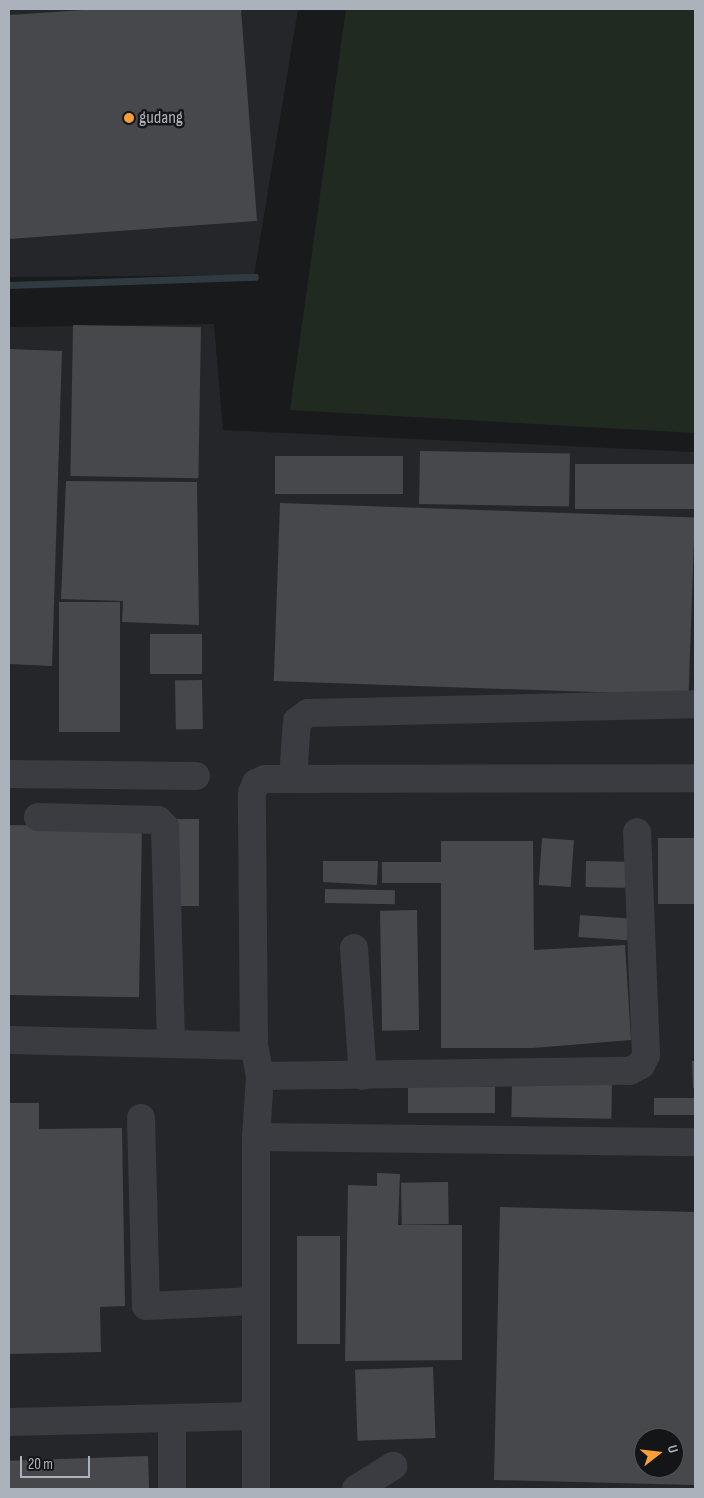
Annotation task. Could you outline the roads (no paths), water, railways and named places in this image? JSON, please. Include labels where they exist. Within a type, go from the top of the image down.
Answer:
[{"type":"street","points":[[293,779],[297,721],[308,713],[695,704]]},
{"type":"street","points":[[9,774],[196,776]]},
{"type":"street","points":[[256,1489],[256,1137],[260,1076],[254,1046],[252,793],[256,783],[265,779],[695,778]]},
{"type":"street","points":[[38,817],[158,820],[165,827],[171,1044]]},
{"type":"street","points":[[260,1076],[630,1071],[641,1065],[646,1055],[637,832]]},
{"type":"street","points":[[354,948],[363,1076]]},
{"type":"street","points":[[9,1040],[254,1046]]},
{"type":"street","points":[[140,1118],[146,1306],[255,1301]]},
{"type":"street","points":[[256,1137],[695,1142]]},
{"type":"street","points":[[9,1422],[255,1416]]},
{"type":"street","points":[[172,1419],[172,1489]]},
{"type":"street","points":[[356,1489],[392,1466]]},
{"type":"waterway","points":[[9,285],[255,277]]},
{"type":"place","name":"gudang","points":[[129,118]]}]
